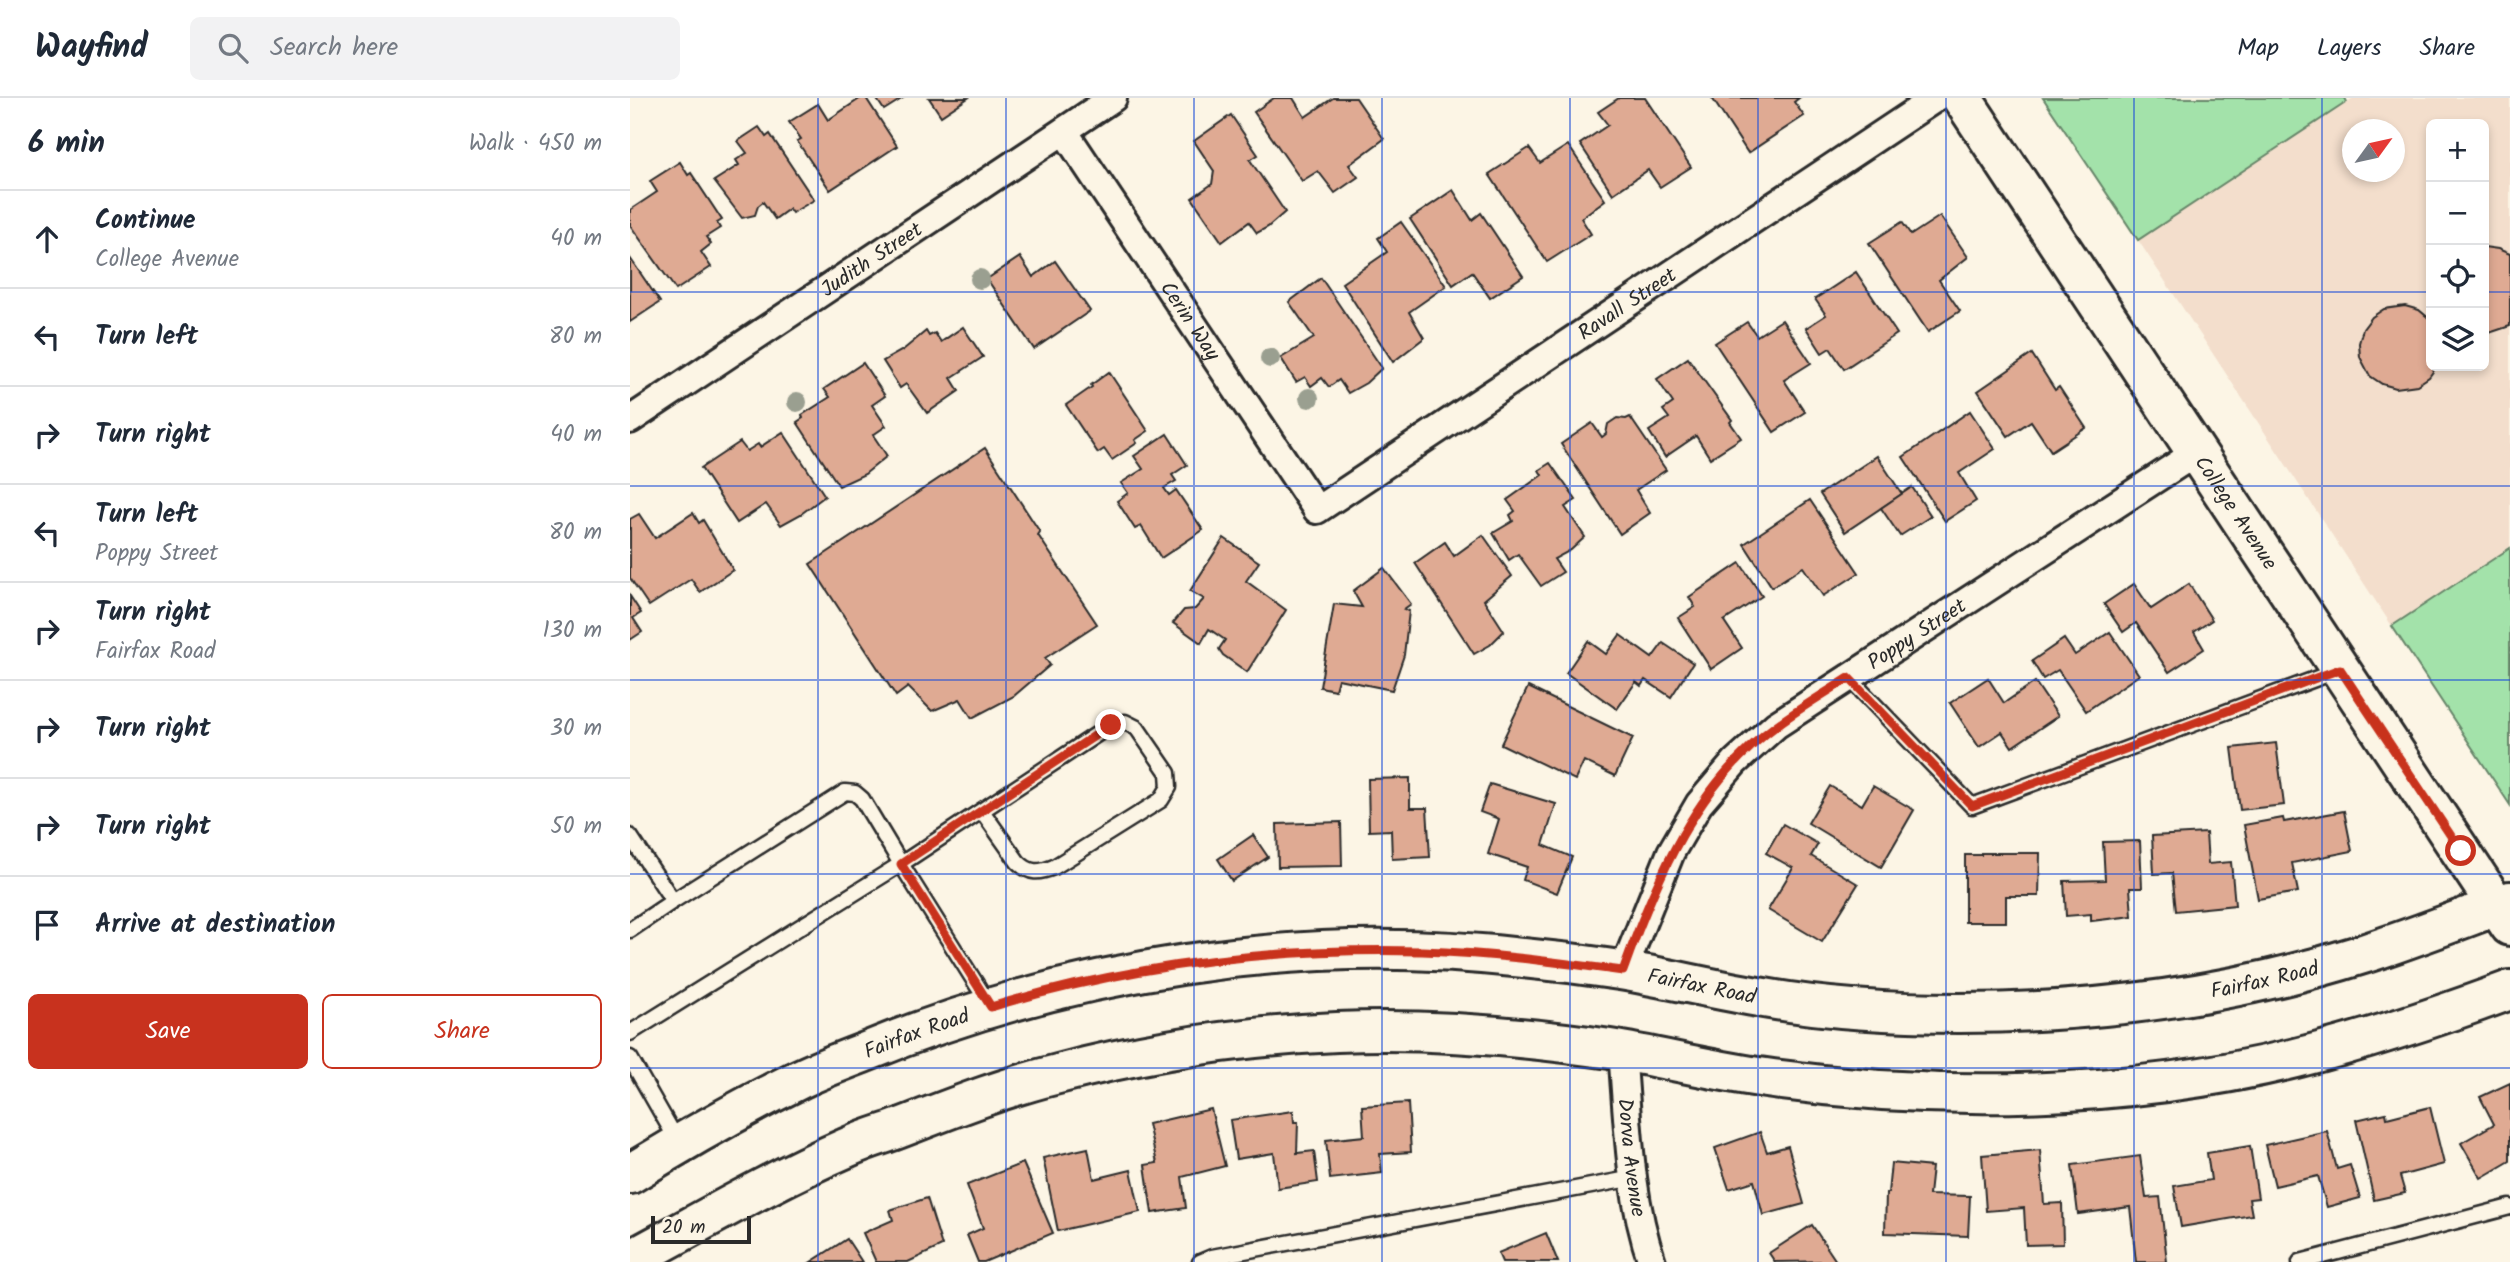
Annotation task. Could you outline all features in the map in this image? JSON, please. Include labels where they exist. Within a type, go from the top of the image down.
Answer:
[{"type":"main road","name":"College Avenue","points":[[1962,98],[2340,669],[2506,911]]},
{"type":"main road","name":"Fairfax Road","points":[[630,1174],[679,1144],[804,1077],[915,1032],[1029,996],[1136,972],[1231,958],[1326,951],[1422,951],[1518,957],[1623,971],[1767,999],[1863,1009],[1958,1013],[2078,1009],[2173,998],[2267,980],[2506,911]]},
{"type":"main road","points":[[630,1260],[815,1162],[947,1108],[1044,1078],[1158,1052],[1249,1038],[1366,1032],[1522,1037],[1622,1051],[1769,1079],[1869,1090],[1969,1094],[2094,1089],[2193,1077],[2291,1059],[2388,1033],[2510,990]]},
{"type":"street","name":"Judith Street","points":[[630,420],[1113,98]]},
{"type":"street","name":"Ravall Street","points":[[1317,510],[1936,98]]},
{"type":"street","name":"Cerin Way","points":[[1064,131],[1317,510]]},
{"type":"street","name":"Poppy Street","points":[[1623,971],[1671,852],[1699,804],[1735,762],[1776,726],[2197,452]]},
{"type":"street","name":"Dorva Avenue","points":[[1622,1051],[1634,1178],[1644,1238],[1652,1262]]},
{"type":"lane","points":[[1849,678],[1972,806],[2340,669]]},
{"type":"lane","points":[[630,1033],[901,864],[1111,725],[1125,722],[1137,728],[1168,773],[1169,787],[1161,800],[1054,867],[1038,873],[1025,869],[1018,862],[982,811]]},
{"type":"lane","points":[[630,930],[845,792],[855,793],[862,799],[991,1007]]},
{"type":"lane","points":[[630,836],[673,901]]},
{"type":"lane","points":[[630,1058],[679,1144]]},
{"type":"lane","points":[[1200,1262],[1212,1257],[1634,1178]]},
{"type":"lane","points":[[2300,1262],[2510,1207]]},
{"type":"shaded area","points":[[2353,98],[2510,98],[2510,548],[2392,626],[2138,240]]},
{"type":"green space","points":[[2043,98],[2345,98],[2347,102],[2138,240]]},
{"type":"green space","points":[[2510,548],[2510,805],[2392,626]]},
{"type":"building","points":[[861,98],[866,98],[897,146],[830,190],[797,141],[801,139],[789,122],[818,104],[828,120]]},
{"type":"building","points":[[876,98],[903,98],[884,110]]},
{"type":"building","points":[[929,98],[968,98],[941,116]]},
{"type":"building","points":[[1274,98],[1293,98],[1305,117],[1333,98],[1356,98],[1384,139],[1349,165],[1358,177],[1335,193],[1318,171],[1302,181],[1254,112]]},
{"type":"building","points":[[1619,98],[1645,98],[1691,167],[1660,187],[1648,170],[1613,194],[1580,144],[1608,125],[1598,112]]},
{"type":"building","points":[[1712,98],[1799,98],[1794,102],[1804,116],[1748,153]]},
{"type":"building","points":[[1231,115],[1258,155],[1250,160],[1285,212],[1257,233],[1249,222],[1222,242],[1192,198],[1212,184],[1214,171],[1194,141]]},
{"type":"building","points":[[759,127],[766,137],[770,134],[814,200],[792,213],[789,209],[775,219],[763,202],[758,206],[755,215],[742,218],[714,181],[739,165],[736,160],[747,153],[738,141]]},
{"type":"building","points":[[1568,145],[1605,200],[1581,218],[1591,234],[1547,262],[1489,174],[1529,148],[1540,163]]},
{"type":"building","points":[[680,162],[688,175],[691,173],[722,220],[717,223],[720,228],[706,237],[711,244],[701,252],[711,267],[676,290],[630,225],[630,210],[657,192],[650,181]]},
{"type":"building","points":[[1453,190],[1472,220],[1481,213],[1523,276],[1490,298],[1472,272],[1453,285],[1410,219]]},
{"type":"building","points":[[1940,216],[1968,257],[1939,280],[1960,311],[1928,332],[1869,243],[1902,222],[1911,235]]},
{"type":"building","points":[[1401,222],[1446,286],[1409,312],[1424,338],[1393,362],[1342,283],[1387,252],[1378,238]]},
{"type":"building","points":[[2489,248],[2510,254],[2510,326],[2489,333]]},
{"type":"building","points":[[1020,257],[1033,277],[1055,261],[1090,311],[1034,349],[987,279]]},
{"type":"building","points":[[630,258],[660,302],[630,322]]},
{"type":"building","points":[[1856,272],[1897,334],[1844,369],[1830,348],[1822,353],[1806,328],[1826,315],[1815,299]]},
{"type":"building","points":[[1321,278],[1382,368],[1366,383],[1348,393],[1339,380],[1329,387],[1322,378],[1311,386],[1305,377],[1296,382],[1281,358],[1314,338],[1289,302]]},
{"type":"building","points":[[2405,306],[2419,310],[2426,316],[2426,371],[2433,371],[2417,385],[2396,388],[2382,384],[2370,376],[2360,357],[2359,343],[2363,329],[2372,317],[2384,309]]},
{"type":"building","points":[[1782,320],[1811,363],[1784,380],[1805,412],[1774,432],[1715,343],[1747,322],[1757,336]]},
{"type":"building","points":[[963,327],[983,357],[951,378],[959,391],[927,413],[906,384],[900,388],[883,361],[903,350],[926,331],[929,336],[935,333],[941,342]]},
{"type":"building","points":[[2032,354],[2055,390],[2059,387],[2086,428],[2051,451],[2031,421],[2008,436],[1978,391]]},
{"type":"building","points":[[1688,358],[1732,420],[1730,422],[1741,438],[1710,458],[1696,436],[1665,457],[1649,431],[1669,418],[1663,410],[1673,403],[1657,379]]},
{"type":"building","points":[[863,363],[885,396],[872,405],[886,426],[873,435],[887,456],[865,474],[839,486],[797,422],[803,418],[802,415],[830,397],[824,389]]},
{"type":"building","points":[[1109,372],[1148,431],[1135,440],[1137,443],[1112,460],[1104,449],[1098,453],[1066,405]]},
{"type":"building","points":[[1970,411],[1995,449],[1959,473],[1976,501],[1945,521],[1903,457]]},
{"type":"building","points":[[1630,417],[1666,470],[1636,490],[1650,513],[1620,534],[1561,444],[1592,423],[1602,437],[1606,434],[1608,424],[1617,418]]},
{"type":"building","points":[[783,432],[825,496],[781,525],[766,504],[737,523],[701,468],[740,442],[747,451],[758,444],[760,447]]},
{"type":"building","points":[[1167,434],[1187,465],[1172,475],[1176,481],[1164,488],[1169,495],[1176,490],[1203,530],[1161,558],[1141,526],[1135,529],[1117,501],[1128,493],[1121,483],[1143,469],[1134,456]]},
{"type":"building","points":[[985,448],[1097,624],[1045,658],[1050,665],[1014,696],[972,718],[960,699],[932,711],[908,687],[896,696],[810,564]]},
{"type":"building","points":[[1877,456],[1902,494],[1845,532],[1820,494]]},
{"type":"building","points":[[1550,463],[1576,500],[1565,507],[1585,537],[1571,550],[1554,559],[1563,572],[1541,586],[1518,554],[1509,560],[1493,533],[1513,521],[1510,515],[1515,511],[1507,500],[1542,475],[1539,470]]},
{"type":"building","points":[[1912,487],[1931,516],[1900,536],[1881,508]]},
{"type":"building","points":[[1810,500],[1859,573],[1823,596],[1803,567],[1772,587],[1744,544]]},
{"type":"building","points":[[693,513],[699,523],[703,520],[733,570],[700,592],[691,579],[649,606],[630,578],[630,519],[639,514],[655,538]]},
{"type":"building","points":[[1483,535],[1512,576],[1484,600],[1504,631],[1490,645],[1474,654],[1415,563],[1445,542],[1454,556]]},
{"type":"building","points":[[1224,538],[1259,562],[1246,581],[1286,610],[1247,672],[1223,655],[1219,649],[1225,640],[1209,629],[1201,643],[1173,623],[1184,610],[1195,609],[1204,599],[1190,591]]},
{"type":"building","points":[[1740,563],[1762,596],[1724,621],[1742,648],[1711,669],[1678,618],[1695,607],[1689,597]]},
{"type":"building","points":[[1384,568],[1411,604],[1404,609],[1409,611],[1404,655],[1392,690],[1338,679],[1335,690],[1320,687],[1334,604],[1362,607],[1353,591]]},
{"type":"building","points":[[2134,584],[2151,609],[2189,584],[2212,620],[2194,632],[2204,649],[2169,672],[2136,623],[2123,632],[2104,604]]},
{"type":"building","points":[[630,596],[641,613],[633,618],[642,632],[630,640]]},
{"type":"building","points":[[2110,632],[2139,675],[2086,711],[2058,670],[2043,679],[2032,661],[2064,639],[2075,655]]},
{"type":"building","points":[[1620,635],[1652,658],[1663,643],[1693,663],[1671,697],[1645,680],[1641,686],[1636,682],[1617,709],[1566,673],[1588,641],[1606,654]]},
{"type":"building","points":[[1988,678],[2004,703],[2035,682],[2058,716],[2012,747],[2002,732],[1979,747],[1950,703]]},
{"type":"building","points":[[1528,687],[1633,738],[1615,776],[1584,761],[1575,780],[1501,744]]},
{"type":"building","points":[[2276,743],[2284,805],[2240,810],[2232,748]]},
{"type":"building","points":[[1410,778],[1410,808],[1427,808],[1430,857],[1392,859],[1391,830],[1369,831],[1368,779]]},
{"type":"building","points":[[1490,784],[1556,804],[1543,845],[1572,857],[1557,893],[1523,880],[1527,867],[1488,854],[1499,819],[1480,812]]},
{"type":"building","points":[[1830,786],[1862,805],[1873,786],[1914,810],[1881,867],[1808,823]]},
{"type":"building","points":[[2344,811],[2352,851],[2292,863],[2298,892],[2258,899],[2244,825],[2283,818],[2284,822]]},
{"type":"building","points":[[1341,822],[1342,866],[1278,867],[1277,824]]},
{"type":"building","points":[[1783,824],[1818,844],[1811,856],[1858,884],[1822,942],[1768,910],[1793,868],[1766,853]]},
{"type":"building","points":[[2206,833],[2208,864],[2231,862],[2235,905],[2176,911],[2172,873],[2154,874],[2152,836]]},
{"type":"building","points":[[1253,835],[1268,857],[1232,881],[1218,859]]},
{"type":"building","points":[[2140,841],[2142,888],[2130,888],[2132,916],[2091,921],[2091,914],[2066,916],[2064,881],[2105,880],[2103,842]]},
{"type":"building","points":[[2040,853],[2039,896],[2006,896],[2006,922],[1965,922],[1965,855]]},
{"type":"building","points":[[2510,1083],[2510,1161],[2481,1178],[2461,1143],[2494,1124],[2480,1097]]},
{"type":"building","points":[[1408,1103],[1411,1152],[1380,1154],[1382,1173],[1330,1179],[1326,1140],[1364,1136],[1362,1106]]},
{"type":"building","points":[[2430,1107],[2444,1164],[2400,1176],[2405,1193],[2374,1200],[2356,1120],[2386,1113],[2387,1118]]},
{"type":"building","points":[[1211,1109],[1225,1166],[1182,1177],[1186,1208],[1152,1213],[1145,1165],[1157,1163],[1148,1124]]},
{"type":"building","points":[[1293,1111],[1294,1122],[1298,1122],[1297,1153],[1314,1151],[1318,1182],[1278,1188],[1274,1153],[1236,1159],[1230,1120]]},
{"type":"building","points":[[2327,1131],[2337,1169],[2350,1165],[2360,1198],[2327,1207],[2318,1176],[2275,1186],[2265,1145]]},
{"type":"building","points":[[1760,1132],[1767,1152],[1788,1146],[1804,1204],[1763,1215],[1754,1181],[1729,1189],[1715,1148]]},
{"type":"building","points":[[2250,1146],[2258,1198],[2249,1199],[2252,1215],[2181,1227],[2174,1186],[2211,1180],[2207,1153]]},
{"type":"building","points":[[1088,1148],[1094,1179],[1131,1170],[1140,1212],[1058,1231],[1043,1158]]},
{"type":"building","points":[[2040,1150],[2044,1204],[2062,1203],[2063,1244],[2026,1245],[2024,1208],[1986,1211],[1982,1155]]},
{"type":"building","points":[[2140,1156],[2146,1198],[2160,1197],[2167,1262],[2136,1262],[2130,1207],[2078,1214],[2072,1165]]},
{"type":"building","points":[[1023,1163],[1053,1233],[984,1262],[978,1262],[967,1235],[983,1228],[967,1185]]},
{"type":"building","points":[[1891,1163],[1932,1167],[1929,1195],[1970,1196],[1968,1236],[1885,1233],[1886,1193]]},
{"type":"building","points":[[927,1198],[942,1246],[908,1262],[876,1262],[863,1233],[893,1220],[890,1210]]},
{"type":"building","points":[[1812,1225],[1836,1261],[1775,1262],[1769,1253]]},
{"type":"building","points":[[1546,1233],[1558,1262],[1502,1262],[1498,1253]]},
{"type":"building","points":[[847,1239],[862,1262],[811,1262]]},
{"type":"route","points":[[1111,725],[901,864],[991,1007],[1136,972],[1231,958],[1326,951],[1422,951],[1518,957],[1623,971],[1671,852],[1699,804],[1735,762],[1776,726],[1849,678],[1972,806],[2340,669],[2461,851]]}]
